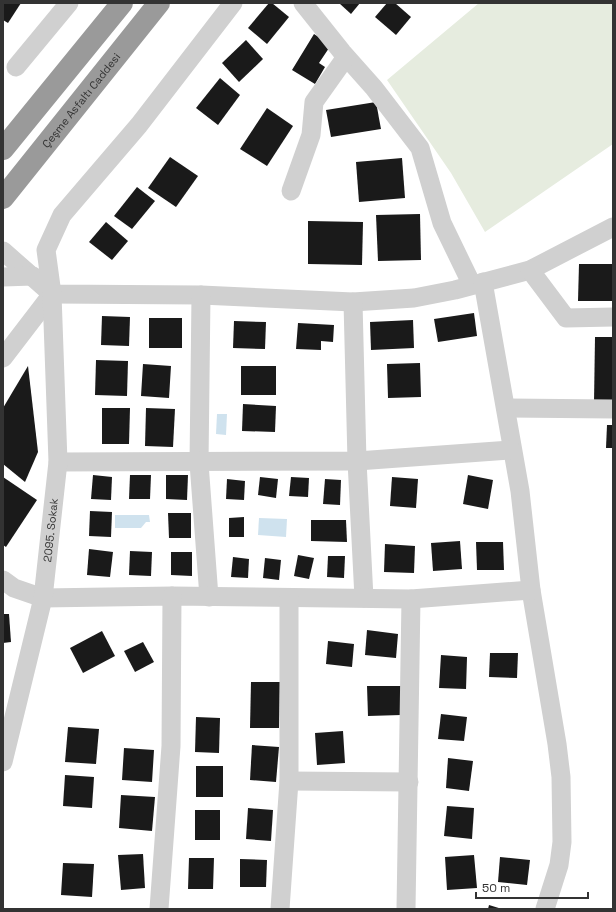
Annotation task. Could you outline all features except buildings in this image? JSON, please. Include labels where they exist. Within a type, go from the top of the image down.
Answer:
[{"type":"highway","points":[[3,149],[122,3]]},
{"type":"highway","name":"Çeşme Asfaltı Caddesi","points":[[3,198],[159,3]]},
{"type":"street","points":[[16,67],[69,3]]},
{"type":"street","name":"2095. Sokak","points":[[3,762],[43,598],[58,462],[52,294],[46,250],[62,215],[139,125],[233,3]]},
{"type":"street","points":[[302,3],[346,57],[374,88],[420,148],[442,223],[478,283],[506,408],[511,450],[524,522],[530,590],[557,744],[563,809],[562,842],[559,866],[546,909]]},
{"type":"street","points":[[291,191],[311,135],[314,102],[346,57]]},
{"type":"street","points":[[3,251],[34,276],[52,294],[201,295],[353,302],[414,298],[530,270],[613,227]]},
{"type":"street","points":[[530,270],[566,318],[613,317]]},
{"type":"street","points":[[3,277],[34,276]]},
{"type":"street","points":[[3,358],[52,294]]},
{"type":"street","points":[[201,295],[199,463],[209,597]]},
{"type":"street","points":[[353,302],[357,461],[364,598]]},
{"type":"street","points":[[506,408],[613,409]]},
{"type":"street","points":[[58,462],[199,463],[357,461],[511,450]]},
{"type":"street","points":[[3,580],[14,588],[43,598],[172,596],[411,599],[530,590]]},
{"type":"street","points":[[159,909],[171,746],[172,596]]},
{"type":"street","points":[[280,909],[289,781],[289,598]]},
{"type":"street","points":[[406,909],[411,599]]},
{"type":"street","points":[[289,781],[409,782]]},
{"type":"shaded area","points":[[479,3],[613,3],[613,144],[485,232],[451,173],[387,80]]},
{"type":"water","points":[[217,414],[227,414],[226,435],[216,434]]},
{"type":"water","points":[[115,515],[149,515],[150,522],[146,522],[141,528],[115,528]]},
{"type":"water","points":[[259,518],[287,519],[286,537],[258,535]]}]
